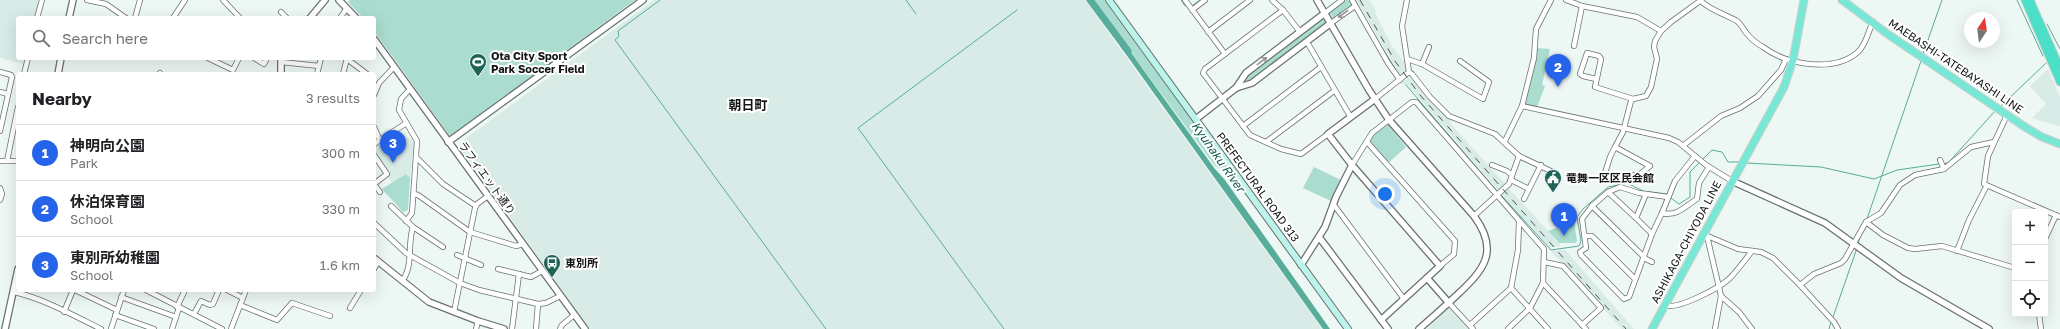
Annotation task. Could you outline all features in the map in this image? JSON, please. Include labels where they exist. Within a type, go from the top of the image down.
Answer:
[{"type":"highway","points":[[2025,0],[2060,82]]},
{"type":"highway","points":[[2030,0],[2060,68]]},
{"type":"main road","name":"PREFECTURAL ROAD 313","points":[[1108,0],[1348,329]]},
{"type":"main road","name":"ASHIKAGA-CHIYODA LINE","points":[[1652,329],[1705,235],[1732,180],[1784,87],[1804,0]]},
{"type":"main road","name":"MAEBASHI-TATEBAYASHI LINE","points":[[1842,0],[1873,21],[1889,35],[2007,115],[2042,137],[2060,144]]},
{"type":"street","points":[[38,16],[42,0]]},
{"type":"street","points":[[69,16],[73,0]]},
{"type":"street","points":[[87,0],[106,2],[124,16]]},
{"type":"street","points":[[136,16],[140,0]]},
{"type":"street","points":[[174,16],[185,0]]},
{"type":"street","points":[[223,0],[238,16]]},
{"type":"street","points":[[312,16],[325,0]]},
{"type":"street","points":[[338,0],[354,16]]},
{"type":"street","points":[[448,142],[644,0]]},
{"type":"street","points":[[1185,0],[1225,54]]},
{"type":"street","points":[[1192,10],[1205,0]]},
{"type":"street","points":[[1208,32],[1250,0]]},
{"type":"street","points":[[1272,0],[1283,10],[1300,32]]},
{"type":"street","points":[[1318,0],[1375,99],[1389,120],[1474,216],[1486,239],[1487,252],[1485,262],[1477,276],[1420,329]]},
{"type":"street","points":[[1196,119],[1236,88],[1246,73],[1342,0]]},
{"type":"street","points":[[1352,0],[1388,63],[1400,80]]},
{"type":"street","points":[[1407,0],[1402,26],[1409,72],[1430,97],[1449,116],[1458,121],[1492,132],[1505,141],[1519,156],[1541,165],[1557,174]]},
{"type":"street","points":[[1505,141],[1522,106],[1534,58],[1536,29],[1551,0]]},
{"type":"street","points":[[1566,0],[1582,6],[1636,17],[1661,31]]},
{"type":"street","points":[[1596,79],[1580,74],[1587,53],[1599,56],[1601,59],[1595,87],[1633,99],[1646,96],[1651,87],[1657,59],[1654,47],[1661,31],[1700,0],[1738,22],[1748,35],[1764,48],[1790,59],[1832,64],[1844,61],[1860,51],[1873,21]]},
{"type":"street","points":[[1236,88],[1252,83],[1355,6]]},
{"type":"street","points":[[1574,46],[1582,6]]},
{"type":"street","points":[[341,16],[347,8]]},
{"type":"street","points":[[1283,10],[1225,54],[1203,73],[1250,135],[1301,154],[1409,72]]},
{"type":"street","points":[[281,12],[285,16]]},
{"type":"street","name":"ラフィエット通り","points":[[376,42],[585,329]]},
{"type":"street","points":[[1307,42],[1334,91],[1350,116]]},
{"type":"street","points":[[1422,64],[1430,47]]},
{"type":"street","points":[[1684,146],[1715,120],[1740,108],[1758,96],[1790,59]]},
{"type":"street","points":[[24,72],[28,60]]},
{"type":"street","points":[[58,72],[61,60]]},
{"type":"street","points":[[212,60],[233,70],[238,60]]},
{"type":"street","points":[[257,60],[264,64],[266,60]]},
{"type":"street","points":[[281,72],[281,60],[319,66]]},
{"type":"street","points":[[318,72],[320,60]]},
{"type":"street","points":[[344,72],[346,60]]},
{"type":"street","points":[[350,60],[364,72]]},
{"type":"street","points":[[1407,60],[1422,64],[1483,99],[1490,82],[1460,62]]},
{"type":"street","points":[[376,90],[379,83],[394,67]]},
{"type":"street","points":[[1243,126],[1321,67]]},
{"type":"street","points":[[0,72],[11,74],[12,77],[2,112],[0,131]]},
{"type":"street","points":[[406,221],[412,213],[417,141],[405,124],[399,108],[401,99],[410,89]]},
{"type":"street","points":[[1266,142],[1334,91]]},
{"type":"street","points":[[0,92],[8,94]]},
{"type":"street","points":[[1616,147],[1650,166],[1639,175],[1604,176],[1610,157],[1624,128],[1630,104],[1633,99]]},
{"type":"street","points":[[1302,265],[1319,237],[1352,165],[1372,133],[1412,102],[1416,102],[1543,247],[1544,262],[1542,283],[1530,308],[1510,328]]},
{"type":"street","points":[[1522,106],[1669,138],[1684,146],[1709,167],[1732,180],[1825,223],[1901,278],[1989,329]]},
{"type":"street","points":[[2007,115],[1988,156],[1983,181],[1986,187],[2058,216],[2048,234]]},
{"type":"street","points":[[7,161],[16,117]]},
{"type":"street","points":[[376,143],[405,124]]},
{"type":"street","points":[[376,132],[380,141]]},
{"type":"street","points":[[1328,134],[1352,165],[1440,266]]},
{"type":"street","points":[[1367,142],[1455,241],[1454,254],[1381,320]]},
{"type":"street","points":[[1800,284],[1814,274],[1841,263],[1854,244],[1866,222],[1881,213],[1895,190],[1907,180],[1942,164],[1969,148],[1994,142]]},
{"type":"street","points":[[1474,216],[1508,186],[1519,156]]},
{"type":"street","points":[[1668,197],[1646,194],[1620,187],[1608,192],[1592,206],[1582,219],[1586,248],[1580,252],[1581,255],[1624,299],[1628,297],[1643,255],[1668,197],[1682,170],[1695,156]]},
{"type":"street","points":[[376,158],[387,174],[376,182]]},
{"type":"street","points":[[417,158],[443,184],[476,206]]},
{"type":"street","points":[[0,161],[16,161]]},
{"type":"street","points":[[1492,165],[1529,189]]},
{"type":"street","points":[[1524,199],[1541,165]]},
{"type":"street","points":[[1662,213],[1669,215],[1680,211],[1697,199],[1699,183],[1709,167]]},
{"type":"street","points":[[1957,251],[1969,220],[1986,187]]},
{"type":"street","points":[[0,188],[2,194],[0,200]]},
{"type":"street","points":[[1608,192],[1652,234]]},
{"type":"street","points":[[414,194],[418,194],[470,232],[516,246],[523,244]]},
{"type":"street","points":[[1636,218],[1646,194]]},
{"type":"street","points":[[454,312],[476,206],[488,196]]},
{"type":"street","points":[[1334,205],[1404,299]]},
{"type":"street","points":[[391,206],[413,227],[443,247]]},
{"type":"street","points":[[1592,206],[1652,262]]},
{"type":"street","points":[[1427,278],[1472,327],[1510,288],[1518,250],[1519,221]]},
{"type":"street","points":[[1866,222],[1883,235],[1908,248],[1915,249],[1942,246],[2012,267]]},
{"type":"street","points":[[376,227],[409,254],[460,283],[479,290],[538,304],[546,303],[560,296]]},
{"type":"street","points":[[402,280],[407,272],[413,227]]},
{"type":"street","points":[[1705,235],[1738,249],[1766,254],[1773,258],[1800,284],[1834,322],[1838,329]]},
{"type":"street","points":[[1705,235],[1717,286],[1721,296],[1739,312],[1752,329]]},
{"type":"street","points":[[1585,236],[1592,236],[1635,279]]},
{"type":"street","points":[[1319,237],[1388,329]]},
{"type":"street","points":[[1665,305],[1672,306],[1684,304],[1728,280],[1752,251]]},
{"type":"street","points":[[457,255],[481,265]]},
{"type":"street","points":[[376,260],[429,302],[478,321],[504,329]]},
{"type":"street","points":[[1542,283],[1584,327],[1601,308],[1563,266],[1544,262]]},
{"type":"street","points":[[498,269],[532,277],[542,270]]},
{"type":"street","points":[[512,329],[519,274]]},
{"type":"street","points":[[5,329],[16,280]]},
{"type":"street","points":[[1510,288],[1548,329]]},
{"type":"street","points":[[14,292],[22,292],[101,329]]},
{"type":"street","points":[[64,312],[73,292]]},
{"type":"street","points":[[78,292],[116,313],[154,329]]},
{"type":"street","points":[[111,329],[123,292]]},
{"type":"street","points":[[151,292],[178,308],[194,314],[222,329]]},
{"type":"street","points":[[172,329],[184,292]]},
{"type":"street","points":[[194,314],[201,301],[213,304],[218,292]]},
{"type":"street","points":[[231,292],[243,298]]},
{"type":"street","points":[[231,329],[245,292]]},
{"type":"street","points":[[350,308],[360,292]]},
{"type":"street","points":[[1715,329],[1721,296]]},
{"type":"street","points":[[121,297],[176,317]]},
{"type":"street","points":[[240,305],[277,320],[292,303],[330,316]]},
{"type":"street","points":[[536,329],[538,304]]},
{"type":"street","points":[[560,329],[562,325],[574,314]]},
{"type":"street","points":[[2039,317],[2041,329]]},
{"type":"street","points":[[476,329],[478,321]]},
{"type":"shaded area","points":[[0,0],[39,0],[35,16],[16,16],[16,60],[25,60],[24,64],[0,58]]},
{"type":"shaded area","points":[[350,0],[635,0],[450,136],[376,34],[376,16],[361,16],[348,2]]},
{"type":"shaded area","points":[[654,0],[1085,0],[1322,329],[590,329],[460,148],[461,142]]},
{"type":"shaded area","points":[[1092,0],[1104,0],[1232,175],[1215,166]]},
{"type":"shaded area","points":[[1345,0],[1349,0],[1352,5],[1334,19],[1329,12]]},
{"type":"shaded area","points":[[1356,0],[1369,0],[1376,11],[1375,13],[1392,46],[1407,66],[1407,72],[1402,76],[1399,76],[1400,75]]},
{"type":"shaded area","points":[[1322,17],[1327,25],[1249,82],[1245,78],[1247,74]]},
{"type":"shaded area","points":[[1124,43],[1215,169],[1225,180],[1330,329],[1323,329],[1120,46]]},
{"type":"shaded area","points":[[1537,48],[1550,49],[1542,85],[1545,86],[1537,107],[1524,105]]},
{"type":"shaded area","points":[[2048,69],[2060,97],[2060,126],[2032,118],[2046,104],[2030,86]]},
{"type":"shaded area","points":[[1410,77],[1413,78],[1435,106],[1451,119],[1450,123],[1506,185],[1499,191],[1408,85],[1405,86],[1402,82]]},
{"type":"shaded area","points":[[1387,124],[1406,147],[1388,163],[1369,140]]},
{"type":"shaded area","points":[[400,132],[413,141],[414,144],[410,178],[406,174],[392,183],[388,177],[391,174],[376,155],[376,147]]},
{"type":"shaded area","points":[[1314,167],[1341,180],[1331,201],[1303,188]]},
{"type":"shaded area","points":[[406,174],[410,178],[408,210],[403,212],[382,189]]},
{"type":"shaded area","points":[[1508,188],[1561,246],[1549,247],[1502,195]]},
{"type":"shaded area","points":[[1574,221],[1577,241],[1575,243],[1559,243],[1548,231]]},
{"type":"shaded area","points":[[1565,250],[1634,329],[1622,329],[1551,251]]},
{"type":"shaded area","points":[[1450,307],[1470,329],[1427,329]]},
{"type":"waterway","points":[[660,0],[618,31],[619,36],[615,40],[826,329]]},
{"type":"waterway","points":[[906,0],[916,14]]},
{"type":"waterway","name":"Kyuhaku River","points":[[1090,0],[1128,51]]},
{"type":"waterway","points":[[1181,0],[1185,6]]},
{"type":"waterway","points":[[1193,5],[1200,0]]},
{"type":"waterway","points":[[1355,0],[1361,12]]},
{"type":"waterway","points":[[1923,54],[1942,0]]},
{"type":"waterway","points":[[2017,0],[2043,56]]},
{"type":"waterway","points":[[1004,329],[858,128],[1017,10]]},
{"type":"waterway","points":[[2047,24],[2060,49]]},
{"type":"waterway","points":[[1380,44],[1396,70]]},
{"type":"waterway","points":[[1867,219],[1921,61]]},
{"type":"waterway","points":[[2000,107],[2046,63]]},
{"type":"waterway","points":[[1406,85],[1497,191]]},
{"type":"waterway","points":[[1944,164],[1949,162],[1996,110]]},
{"type":"waterway","points":[[1702,160],[1712,150],[1722,152],[1728,162],[1739,162]]},
{"type":"waterway","points":[[1671,198],[1679,204],[1690,197],[1690,172],[1700,162]]},
{"type":"waterway","points":[[1746,163],[1821,167],[1874,179],[1897,170],[1939,164]]},
{"type":"waterway","points":[[1502,196],[1551,250],[1579,246],[1581,241],[1577,217],[1583,209],[1608,187],[1627,183],[1643,191],[1667,194]]},
{"type":"waterway","points":[[1858,243],[1861,235]]},
{"type":"waterway","points":[[1833,317],[1857,248]]},
{"type":"waterway","points":[[1829,329],[1831,322]]},
{"type":"railway","points":[[1360,0],[1395,61],[1420,95],[1626,329]]},
{"type":"place","name":"Ota City Sport Park Soccer Field","points":[[478,77]]},
{"type":"place","name":"休泊保育園","points":[[1558,87]]},
{"type":"place","name":"東別所幼稚園","points":[[393,163]]},
{"type":"place","name":"竜舞一区区民会館","points":[[1553,193]]},
{"type":"place","name":"神明向公園","points":[[1564,236]]},
{"type":"place","name":"東別所","points":[[552,278]]},
{"type":"district","name":"朝日町","points":[[748,105]]}]
